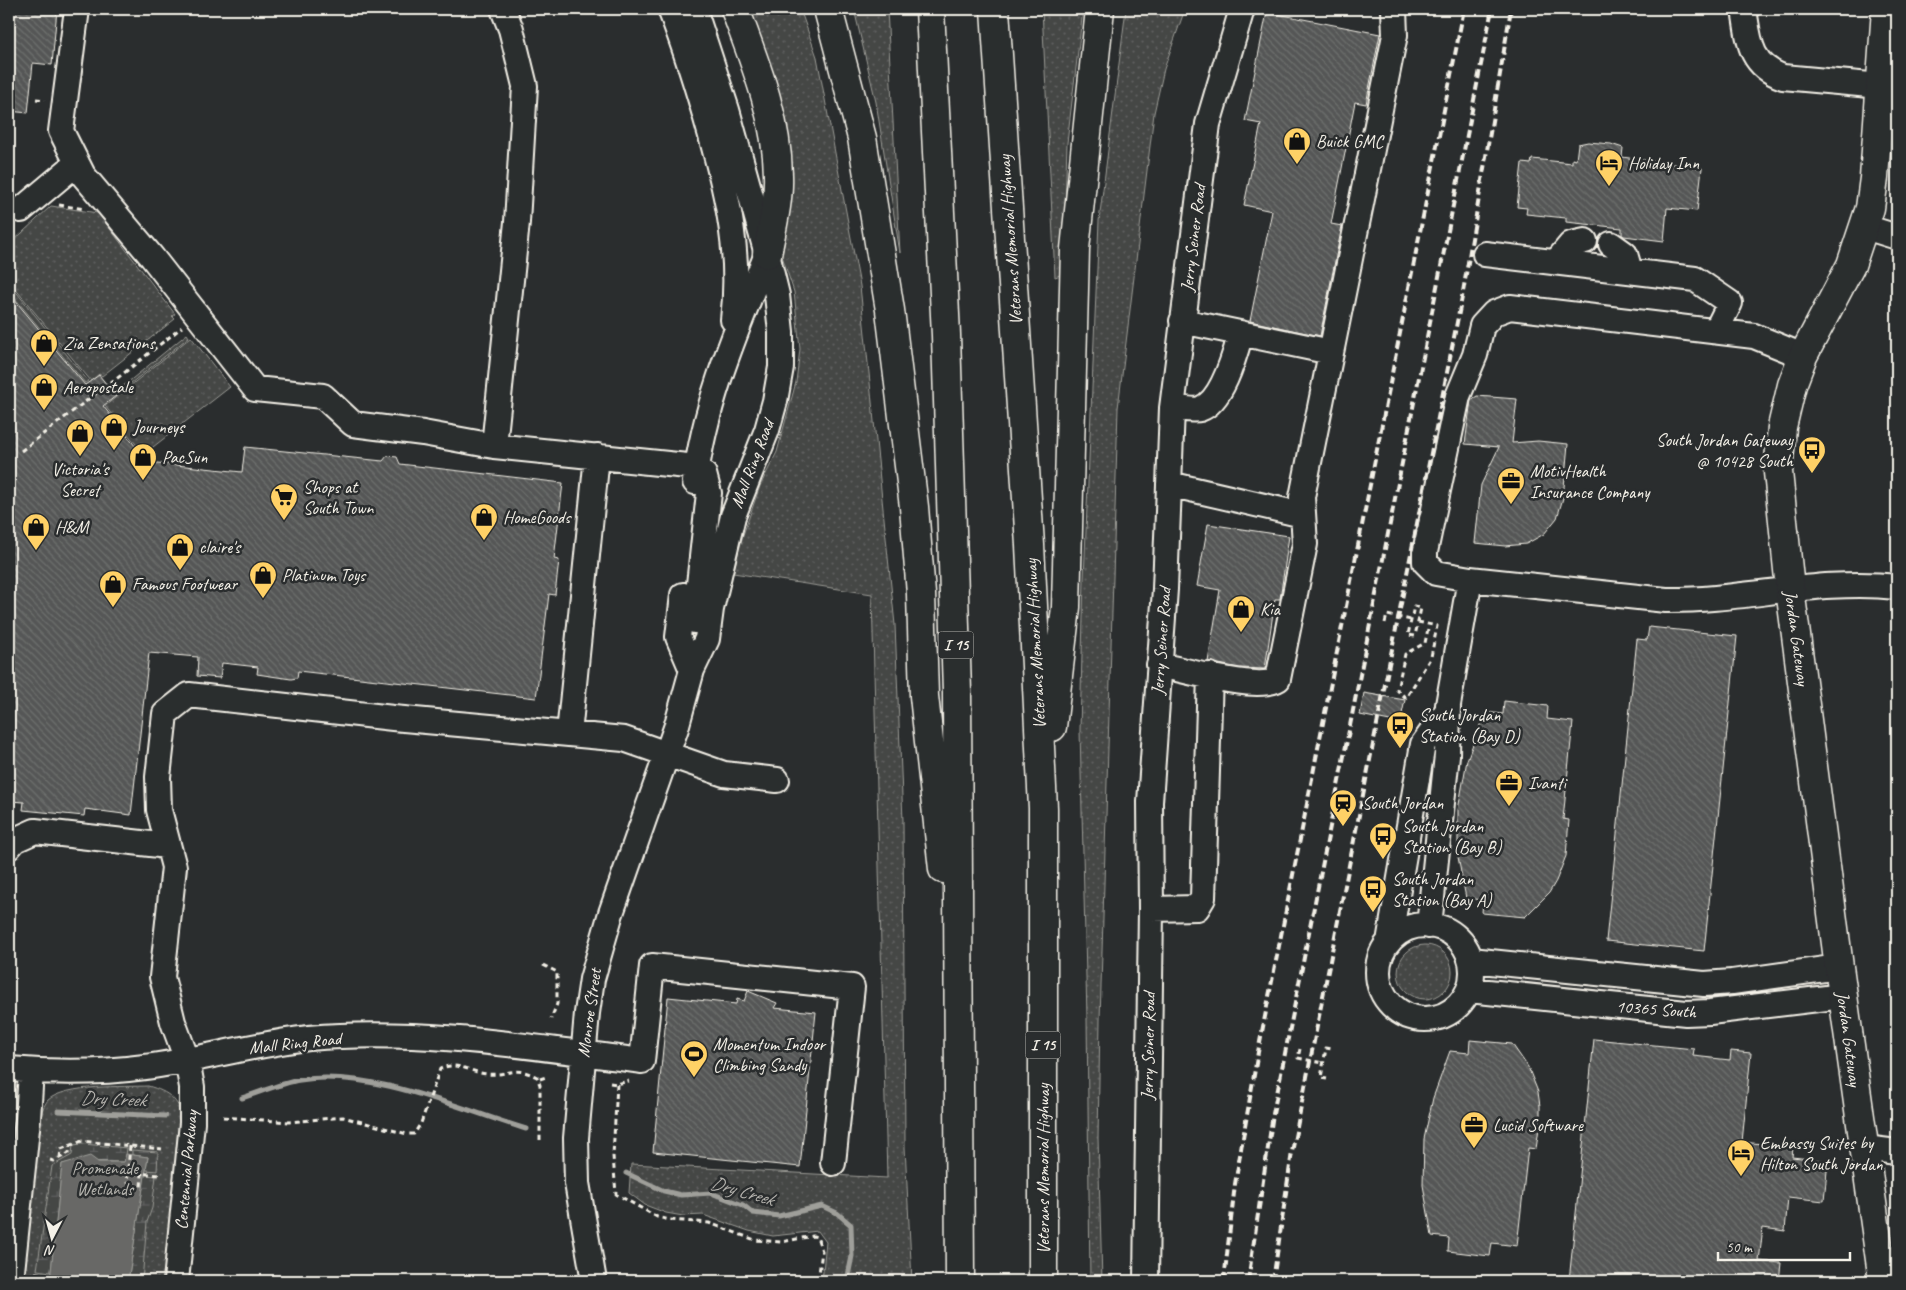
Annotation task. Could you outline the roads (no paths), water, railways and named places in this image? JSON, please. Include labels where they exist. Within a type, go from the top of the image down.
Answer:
[{"type":"main road","points":[[735,9],[764,88],[774,128],[778,176],[767,254]]},
{"type":"main road","points":[[828,9],[858,121],[890,310],[914,507],[921,594],[924,696],[959,1017]]},
{"type":"main road","name":"I 15","points":[[930,9],[946,326],[954,562],[957,692],[960,1281]]},
{"type":"main road","name":"Veterans Memorial Highway","points":[[995,9],[1030,545],[1043,808],[1043,1281]]},
{"type":"main road","points":[[1043,808],[1066,608],[1075,249],[1101,9]]},
{"type":"main road","name":"Jordan Gateway","points":[[1883,1281],[1839,967],[1790,589],[1779,494],[1779,457],[1786,405],[1803,356],[1851,265],[1865,227],[1874,178],[1886,9]]},
{"type":"street","points":[[77,9],[61,131],[84,175],[152,257],[255,389],[323,396],[353,424],[423,433],[494,446],[697,467]]},
{"type":"street","points":[[494,446],[517,222],[525,86],[511,29],[503,9]]},
{"type":"street","points":[[670,9],[702,102],[731,213],[736,278],[728,350]]},
{"type":"street","name":"Mall Ring Road","points":[[667,756],[692,670],[707,639],[711,609],[732,516],[758,456],[775,401],[781,367],[781,332],[777,295],[727,110],[694,9]]},
{"type":"street","name":"Jerry Seiner Road","points":[[1146,1281],[1151,909],[1150,802],[1160,665],[1172,408],[1208,124],[1242,9]]},
{"type":"street","points":[[1160,665],[1261,684],[1271,683],[1278,679],[1305,544],[1302,497],[1395,35],[1394,9]]},
{"type":"street","points":[[1744,9],[1752,50],[1759,63],[1770,72],[1783,77],[1881,86]]},
{"type":"street","points":[[21,210],[77,163]]},
{"type":"street","points":[[1865,227],[1897,237]]},
{"type":"street","points":[[1556,262],[1571,244],[1585,241]]},
{"type":"street","points":[[1611,244],[1625,254],[1630,271]]},
{"type":"street","points":[[692,670],[678,637],[697,467],[704,427],[728,350],[767,254]]},
{"type":"street","points":[[1485,254],[1694,279],[1730,303],[1716,330]]},
{"type":"street","points":[[1803,356],[1754,336],[1716,330],[1510,307],[1494,313],[1488,318],[1479,334],[1475,355],[1455,406],[1424,558],[1428,567],[1436,573],[1470,579],[1666,600],[1872,584],[1897,587]]},
{"type":"street","points":[[1182,321],[1331,352]]},
{"type":"street","points":[[1172,408],[1200,409],[1216,396],[1232,364],[1241,333]]},
{"type":"street","points":[[569,734],[598,456]]},
{"type":"street","points":[[1169,484],[1303,514]]},
{"type":"street","points":[[1429,926],[1447,755],[1447,711],[1470,579]]},
{"type":"street","points":[[1151,909],[1197,908],[1203,898],[1210,675]]},
{"type":"street","name":"Centennial Parkway","points":[[176,1281],[192,1123],[192,1086],[187,1060],[173,1022],[162,977],[174,867],[159,810],[158,794],[165,714],[190,695],[393,718],[624,739],[667,756],[724,774],[777,780]]},
{"type":"street","points":[[1389,942],[1407,929],[1429,926],[1441,928],[1456,936],[1467,950],[1471,960],[1472,975],[1469,990],[1460,1004],[1442,1016],[1420,1018],[1399,1011],[1387,1000],[1378,979],[1381,957],[1389,942],[1423,744],[1447,711]]},
{"type":"street","name":"Monroe Street","points":[[594,1281],[576,1183],[576,1138],[583,1053],[592,979],[600,945],[667,756]]},
{"type":"street","points":[[9,846],[15,840],[35,831],[168,846]]},
{"type":"street","name":"10365 South","points":[[1471,960],[1704,984],[1732,982],[1839,967]]},
{"type":"street","name":"Mall Ring Road","points":[[20,1070],[104,1071],[145,1067],[248,1047],[309,1038],[374,1035],[438,1037],[642,1061],[652,966],[852,987],[832,1163]]},
{"type":"street","name":"10365 South","points":[[1469,990],[1686,1013],[1710,1012],[1843,996]]},
{"type":"street","points":[[12,1281],[28,1120],[20,1070]]},
{"type":"street","points":[[1865,1148],[1897,1152]]},
{"type":"waterway","name":"Dry Creek","points":[[242,1098],[293,1081],[327,1078],[355,1080],[414,1092],[526,1129]]},
{"type":"waterway","name":"Dry Creek","points":[[58,1111],[166,1116]]},
{"type":"waterway","name":"Dry Creek","points":[[626,1173],[664,1191],[681,1195],[711,1193],[743,1205],[753,1213],[779,1216],[822,1206],[837,1213],[851,1225],[852,1256],[847,1281]]},
{"type":"railway","points":[[1224,1281],[1235,1184],[1258,1052],[1464,9]]},
{"type":"railway","points":[[1248,1281],[1273,1114],[1492,9]]},
{"type":"railway","points":[[1273,1281],[1292,1152],[1463,292],[1511,9]]},
{"type":"place","name":"Buick GMC","points":[[1297,165]]},
{"type":"place","name":"Holiday Inn","points":[[1609,187]]},
{"type":"place","name":"Zia Zensations","points":[[44,367]]},
{"type":"place","name":"Aeropostale","points":[[44,411]]},
{"type":"place","name":"Journeys","points":[[114,451]]},
{"type":"place","name":"Victoria's Secret","points":[[80,457]]},
{"type":"place","name":"South Jordan Gateway @ 10428 South","points":[[1812,474]]},
{"type":"place","name":"PacSun","points":[[143,481]]},
{"type":"place","name":"MotivHealth Insurance Company","points":[[1511,505]]},
{"type":"place","name":"Shops at South Town","points":[[284,521]]},
{"type":"place","name":"HomeGoods","points":[[484,541]]},
{"type":"place","name":"H&M","points":[[36,551]]},
{"type":"place","name":"claire's","points":[[180,571]]},
{"type":"place","name":"Platinum Toys","points":[[263,599]]},
{"type":"place","name":"Famous Footwear","points":[[113,608]]},
{"type":"place","name":"Kia","points":[[1241,633]]},
{"type":"place","name":"South Jordan Station (Bay D)","points":[[1400,749]]},
{"type":"place","name":"Ivanti","points":[[1509,807]]},
{"type":"place","name":"South Jordan","points":[[1343,827]]},
{"type":"place","name":"South Jordan Station (Bay B)","points":[[1383,860]]},
{"type":"place","name":"South Jordan Station (Bay A)","points":[[1373,913]]},
{"type":"place","name":"Momentum Indoor Climbing Sandy","points":[[694,1078]]},
{"type":"place","name":"Lucid Software","points":[[1474,1149]]},
{"type":"place","name":"Embassy Suites by Hilton South Jordan","points":[[1741,1177]]},
{"type":"park label","name":"Promenade Wetlands","points":[[105,1178]]}]
